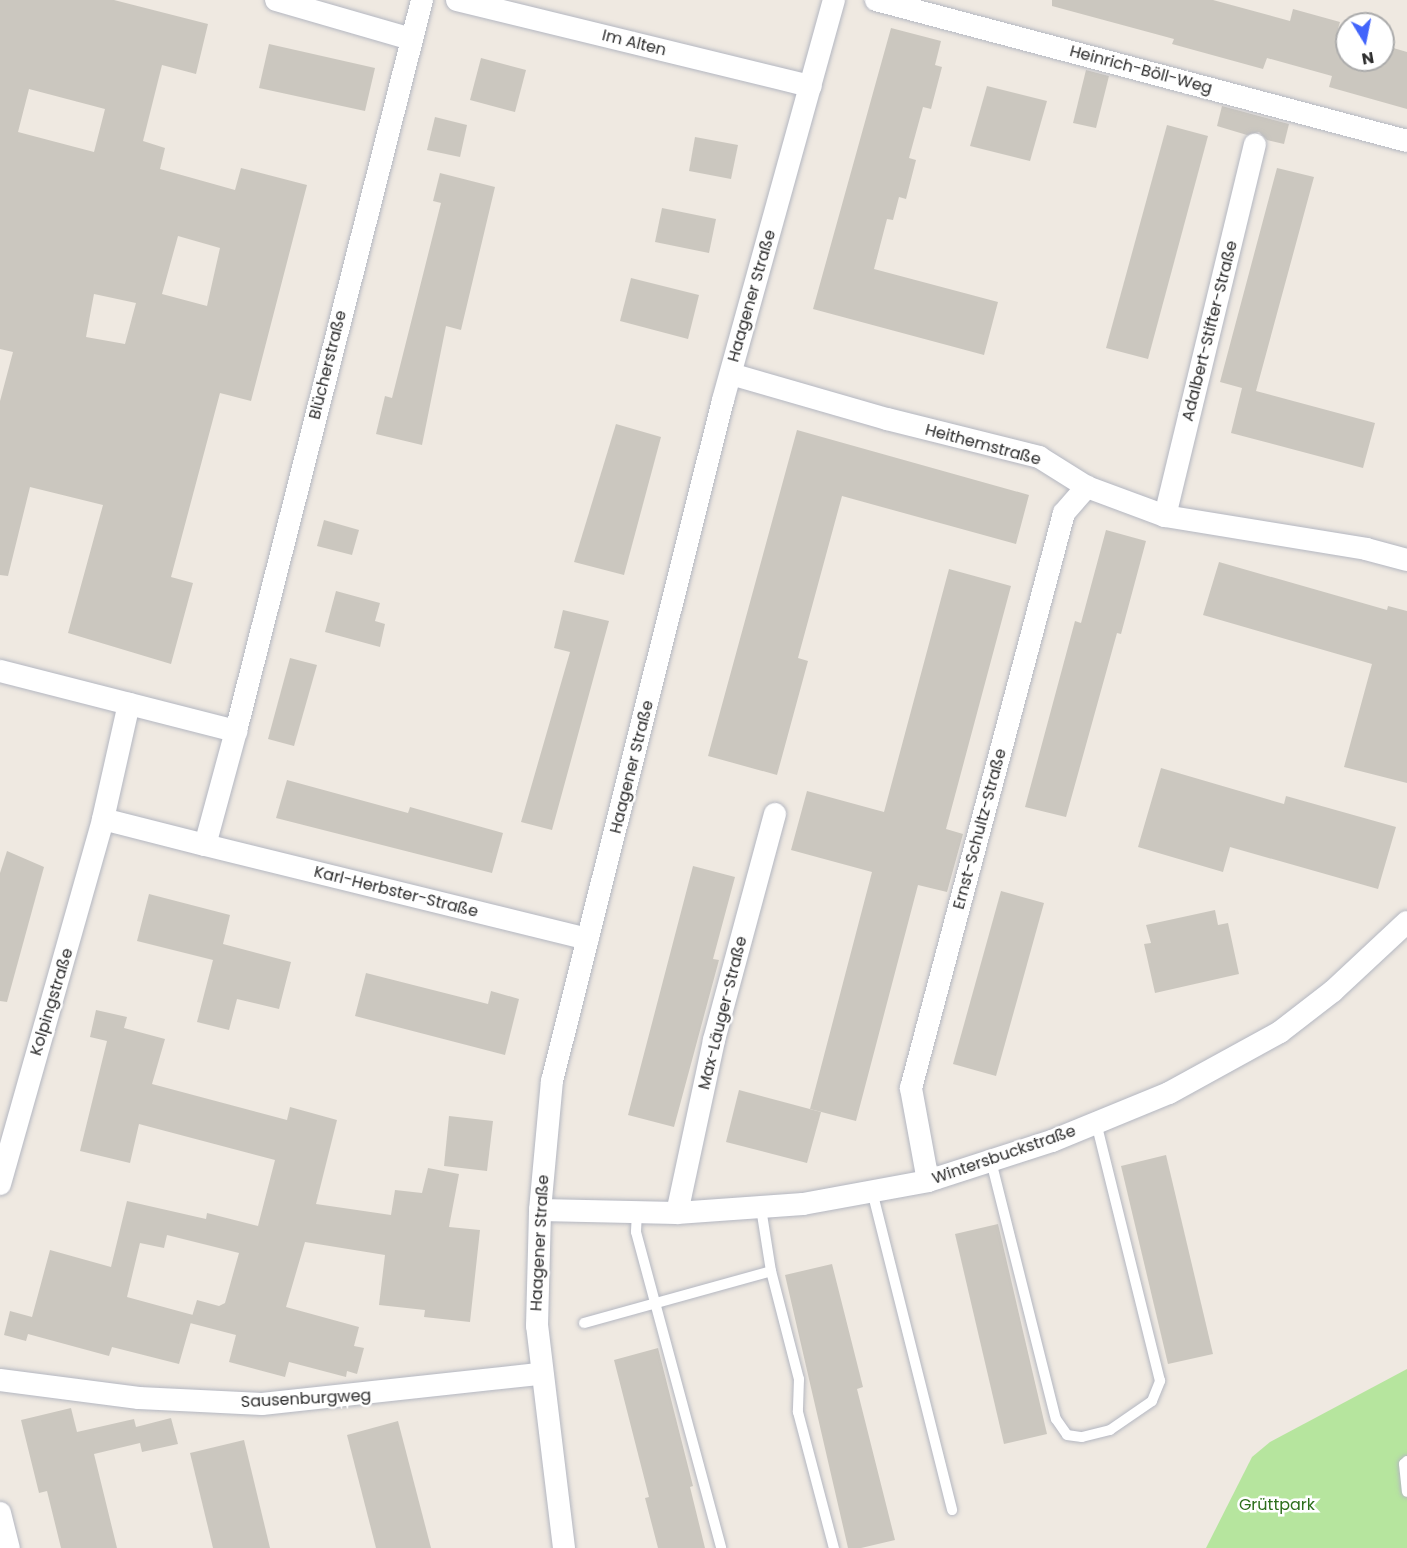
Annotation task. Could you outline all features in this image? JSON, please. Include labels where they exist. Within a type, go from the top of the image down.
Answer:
[{"type":"street","points":[[276,0],[411,39]]},
{"type":"street","name":"Blücherstraße","points":[[205,845],[422,0]]},
{"type":"street","name":"Im Alten","points":[[458,0],[811,86]]},
{"type":"street","name":"Haagener Straße","points":[[564,1548],[540,1374],[536,1281],[552,1081],[731,374],[834,0]]},
{"type":"street","name":"Heinrich-Böll-Weg","points":[[876,0],[1407,141]]},
{"type":"street","name":"Adalbert-Stifter-Straße","points":[[1165,516],[1255,145]]},
{"type":"street","name":"Heithemstraße","points":[[731,374],[887,419],[1039,457],[1087,487],[1165,516],[1366,549],[1407,560]]},
{"type":"street","name":"Ernst-Schultz-Straße","points":[[928,1181],[911,1088],[1064,513],[1087,487]]},
{"type":"street","points":[[0,671],[236,731]]},
{"type":"street","name":"Kolpingstraße","points":[[0,1184],[104,819],[129,704]]},
{"type":"street","name":"Max-Läuger-Straße","points":[[677,1213],[714,1040],[775,814]]},
{"type":"street","name":"Karl-Herbster-Straße","points":[[104,819],[588,939]]},
{"type":"street","name":"Wintersbuckstraße","points":[[540,1210],[677,1213],[761,1208],[928,1181],[991,1161],[1096,1123],[1169,1093],[1280,1032],[1333,991],[1407,922]]},
{"type":"street","name":"Sausenburgweg","points":[[0,1380],[140,1398],[262,1404],[540,1374]]},
{"type":"street","points":[[0,1513],[9,1548]]},
{"type":"lane","points":[[991,1161],[1056,1419],[1067,1435],[1082,1437],[1110,1430],[1152,1401],[1160,1382],[1096,1123]]},
{"type":"lane","points":[[872,1191],[952,1510]]},
{"type":"lane","points":[[761,1208],[771,1271],[799,1379],[798,1412],[834,1548]]},
{"type":"lane","points":[[637,1212],[636,1232],[721,1548]]},
{"type":"lane","points":[[584,1323],[771,1271]]},
{"type":"lane","points":[[1407,1461],[1404,1464],[1407,1491]]},
{"type":"green space","name":"Grüttpark","points":[[1407,1369],[1407,1548],[1206,1548],[1252,1457],[1270,1442]]},
{"type":"building","points":[[0,0],[114,0],[208,24],[196,74],[162,65],[143,141],[165,148],[160,169],[235,190],[241,168],[307,185],[251,401],[220,393],[171,577],[193,583],[171,664],[68,633],[103,505],[30,487],[8,576],[0,575],[0,401],[13,352],[0,349]],"holes":[[[29,89],[105,109],[94,152],[18,132]],[[178,236],[220,248],[207,306],[162,294]],[[94,294],[136,303],[125,344],[86,337]]]},
{"type":"building","points":[[1052,0],[1213,0],[1290,21],[1293,9],[1335,21],[1335,72],[1395,72],[1395,48],[1407,52],[1407,109],[1329,87],[1332,76],[1267,58],[1263,69],[1172,44],[1174,39],[1052,6]]},
{"type":"building","points":[[891,28],[941,41],[935,65],[942,67],[931,109],[923,107],[909,158],[916,160],[906,199],[899,197],[893,220],[887,219],[874,269],[998,302],[984,355],[813,309]]},
{"type":"building","points":[[269,44],[375,68],[365,111],[259,88]]},
{"type":"building","points":[[481,58],[526,70],[515,112],[470,100]]},
{"type":"building","points":[[1086,70],[1109,76],[1096,128],[1073,123]]},
{"type":"building","points":[[987,86],[1047,101],[1030,161],[970,146]]},
{"type":"building","points":[[1222,106],[1289,124],[1284,144],[1267,140],[1259,132],[1247,135],[1217,126]]},
{"type":"building","points":[[435,117],[467,125],[460,157],[427,150]]},
{"type":"building","points":[[1167,125],[1208,136],[1148,359],[1106,348]]},
{"type":"building","points":[[695,137],[738,145],[731,179],[689,171]]},
{"type":"building","points":[[1277,168],[1314,177],[1256,391],[1375,423],[1363,468],[1231,433],[1242,388],[1220,382]]},
{"type":"building","points":[[440,173],[495,187],[461,330],[446,326],[422,445],[376,434],[385,396],[392,398],[441,203],[433,201]]},
{"type":"building","points":[[662,208],[716,219],[709,253],[655,242]]},
{"type":"building","points":[[631,278],[699,295],[688,339],[620,321]]},
{"type":"building","points":[[616,424],[661,437],[624,575],[574,562]]},
{"type":"building","points":[[797,430],[1029,495],[1016,544],[842,496],[798,658],[808,661],[777,775],[708,756]]},
{"type":"building","points":[[324,520],[359,530],[352,555],[317,546]]},
{"type":"building","points":[[1106,530],[1146,541],[1121,634],[1117,633],[1066,817],[1025,807],[1075,621],[1081,623]]},
{"type":"building","points":[[1219,562],[1387,610],[1388,606],[1407,611],[1407,783],[1344,767],[1372,664],[1203,615]]},
{"type":"building","points":[[949,569],[1011,586],[946,829],[963,834],[947,892],[918,885],[856,1121],[810,1109],[872,872],[791,850],[807,791],[884,812]]},
{"type":"building","points":[[336,591],[380,603],[375,621],[385,624],[380,647],[325,632]]},
{"type":"building","points":[[563,610],[609,621],[552,830],[521,822],[570,652],[554,648]]},
{"type":"building","points":[[290,658],[317,665],[294,746],[268,739]]},
{"type":"building","points":[[1161,768],[1284,804],[1286,796],[1396,827],[1378,889],[1230,847],[1223,872],[1138,847]]},
{"type":"building","points":[[287,780],[408,813],[410,807],[503,833],[492,873],[276,818]]},
{"type":"building","points":[[7,851],[44,867],[7,1002],[0,1001],[0,873]]},
{"type":"building","points":[[693,866],[735,877],[713,959],[719,960],[674,1127],[628,1115]]},
{"type":"building","points":[[1001,891],[1044,903],[996,1076],[953,1064]]},
{"type":"building","points":[[149,894],[230,915],[223,944],[291,962],[279,1009],[237,999],[229,1030],[197,1022],[213,960],[137,941]]},
{"type":"building","points":[[1215,910],[1218,925],[1228,923],[1239,974],[1155,993],[1144,944],[1151,943],[1146,925]]},
{"type":"building","points":[[366,973],[488,1004],[491,991],[519,999],[505,1055],[355,1016]]},
{"type":"building","points":[[96,1010],[127,1017],[124,1028],[165,1039],[152,1084],[287,1120],[290,1107],[337,1120],[316,1204],[391,1215],[395,1190],[422,1193],[428,1168],[459,1174],[449,1227],[480,1230],[470,1322],[424,1317],[425,1310],[379,1305],[385,1255],[305,1242],[286,1307],[359,1327],[354,1346],[364,1348],[357,1374],[347,1371],[346,1377],[289,1362],[285,1377],[229,1362],[236,1335],[191,1323],[179,1364],[112,1347],[109,1356],[28,1334],[26,1341],[4,1335],[10,1311],[32,1317],[50,1250],[111,1267],[127,1201],[206,1219],[207,1213],[258,1226],[275,1160],[139,1124],[130,1163],[80,1151],[107,1041],[90,1037]],"holes":[[[167,1235],[239,1253],[225,1303],[219,1306],[197,1300],[192,1315],[127,1297],[140,1243],[164,1248]]]},
{"type":"building","points":[[739,1090],[821,1112],[807,1163],[726,1142]]},
{"type":"building","points":[[449,1116],[493,1121],[487,1171],[444,1166]]},
{"type":"building","points":[[1166,1155],[1213,1354],[1168,1364],[1121,1166]]},
{"type":"building","points":[[998,1224],[1047,1434],[1004,1444],[955,1234]]},
{"type":"building","points":[[832,1264],[863,1387],[857,1389],[895,1540],[861,1548],[848,1548],[785,1275]]},
{"type":"building","points":[[658,1348],[693,1486],[690,1487],[705,1548],[658,1548],[645,1498],[649,1497],[614,1360]]},
{"type":"building","points":[[71,1408],[77,1432],[134,1419],[136,1427],[171,1418],[178,1444],[142,1452],[140,1443],[94,1454],[117,1548],[61,1548],[47,1491],[39,1493],[21,1420]]},
{"type":"building","points":[[398,1421],[431,1548],[376,1548],[347,1435]]},
{"type":"building","points":[[244,1440],[270,1548],[213,1548],[190,1453]]}]
